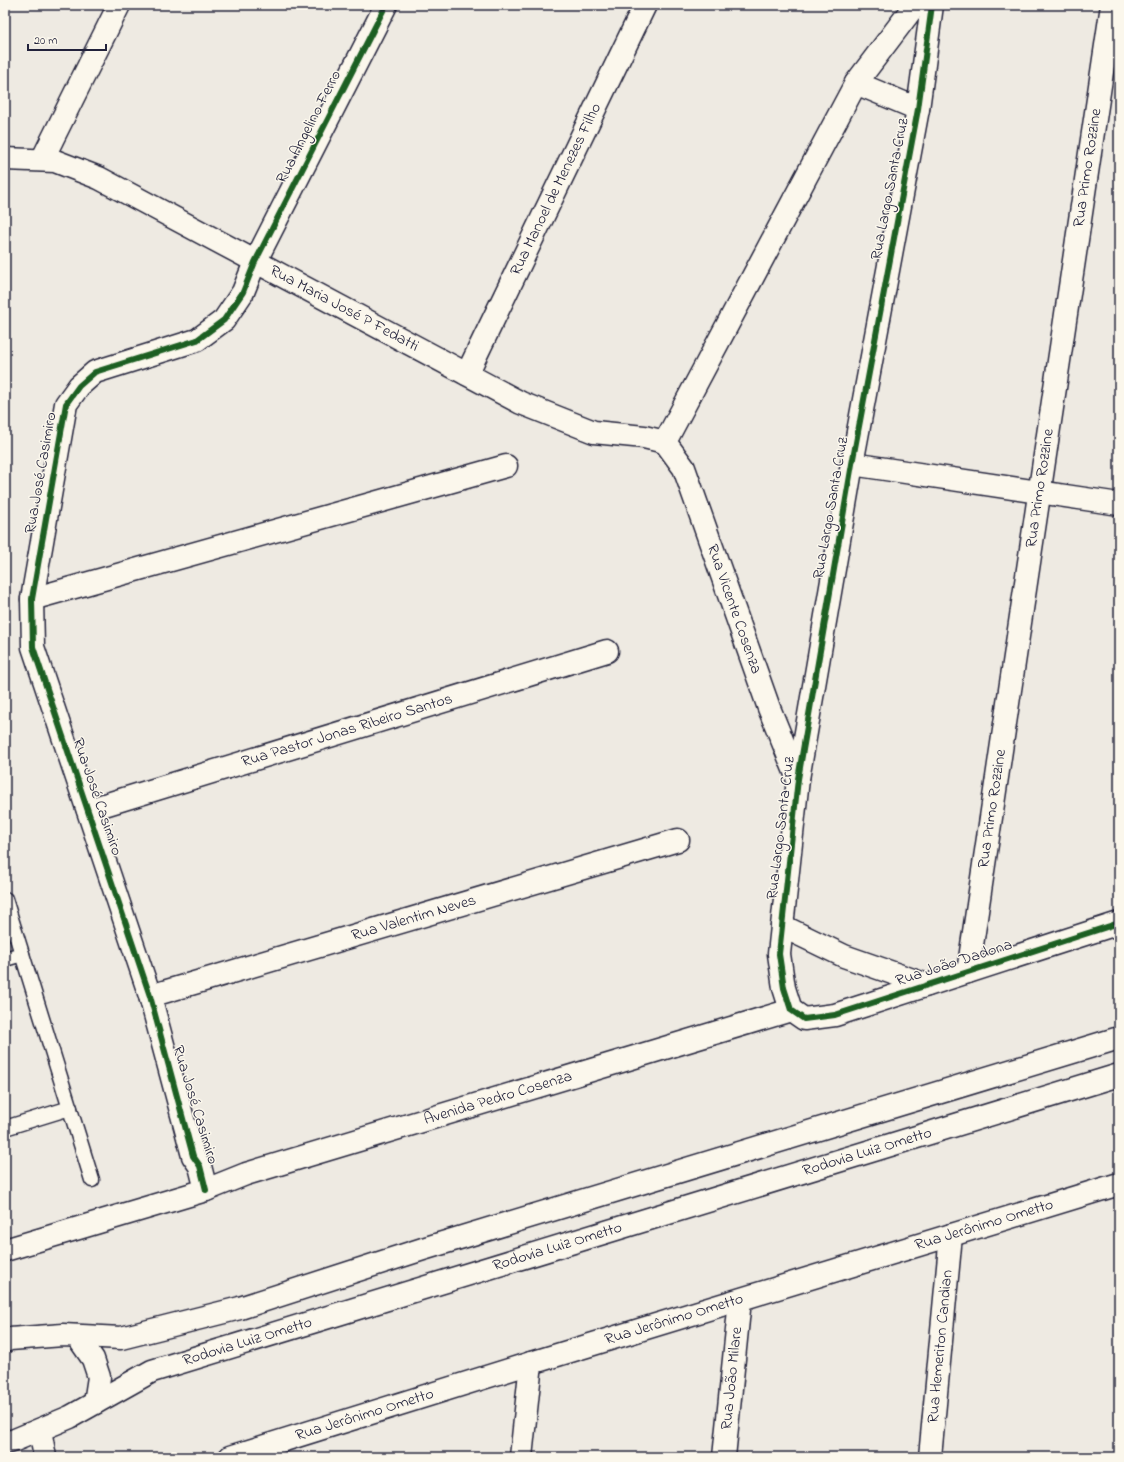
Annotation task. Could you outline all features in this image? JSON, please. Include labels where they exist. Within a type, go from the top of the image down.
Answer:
[{"type":"street","points":[[42,160],[119,5]]},
{"type":"street","name":"Rua Angelino Ferro","points":[[66,404],[79,386],[95,372],[197,340],[224,320],[243,292],[255,262],[386,5]]},
{"type":"street","name":"Rua Manoel de Menezes Filho","points":[[467,374],[645,5]]},
{"type":"street","points":[[666,442],[856,83],[915,5]]},
{"type":"street","name":"Rua Largo Santa Cruz","points":[[794,1011],[784,988],[779,954],[798,780],[852,464],[918,109],[932,5]]},
{"type":"street","name":"Rua Primo Rozzine","points":[[968,972],[1112,5]]},
{"type":"street","points":[[856,83],[918,109]]},
{"type":"street","name":"Rua Maria José P Fedatti","points":[[5,159],[55,160],[99,178],[521,403],[594,432],[644,437],[666,442]]},
{"type":"street","name":"Rua José Casimiro","points":[[66,404],[32,599],[33,647],[150,996],[193,1156],[200,1166],[206,1190]]},
{"type":"street","name":"Rua Vicente Cosenza","points":[[666,442],[684,468],[769,708],[798,780]]},
{"type":"street","points":[[852,464],[1119,504]]},
{"type":"street","points":[[32,599],[506,466]]},
{"type":"street","name":"Rua Pastor Jonas Ribeiro Santos","points":[[88,810],[607,651]]},
{"type":"street","name":"Rua Valentim Neves","points":[[150,996],[678,840]]},
{"type":"street","name":"Rua João Dadona","points":[[794,1011],[804,1019],[835,1015],[1119,923]]},
{"type":"street","points":[[782,926],[844,956],[927,985]]},
{"type":"street","name":"Avenida Pedro Cosenza","points":[[5,1250],[206,1190],[246,1174],[794,1011]]},
{"type":"street","points":[[5,1341],[10,1339],[63,1335],[121,1338],[240,1308],[423,1249],[1119,1038]]},
{"type":"street","name":"Rodovia Luiz Ometto","points":[[5,1443],[70,1417],[152,1371],[1119,1075]]},
{"type":"street","name":"Rua Jerônimo Ometto","points":[[230,1457],[531,1363],[1119,1184]]},
{"type":"street","name":"Rua Hemeriton Candian","points":[[930,1457],[951,1235]]},
{"type":"street","name":"Rua João Milare","points":[[724,1457],[740,1300]]},
{"type":"street","points":[[77,1336],[93,1360],[99,1377],[94,1403]]},
{"type":"street","points":[[521,1457],[531,1363]]},
{"type":"street","points":[[40,1430],[45,1457]]},
{"type":"lane","points":[[5,899],[92,1180]]},
{"type":"lane","points":[[5,960],[22,954]]},
{"type":"lane","points":[[5,1128],[70,1108]]},
{"type":"cycle path","points":[[206,1190],[200,1166],[193,1156],[150,996],[33,647],[32,599],[66,404],[79,386],[95,372],[197,340],[224,320],[243,292],[255,262],[386,5]]},
{"type":"cycle path","points":[[932,5],[918,109],[852,464],[798,779],[779,954],[784,988],[791,1010],[804,1019],[835,1015],[1119,923]]}]
